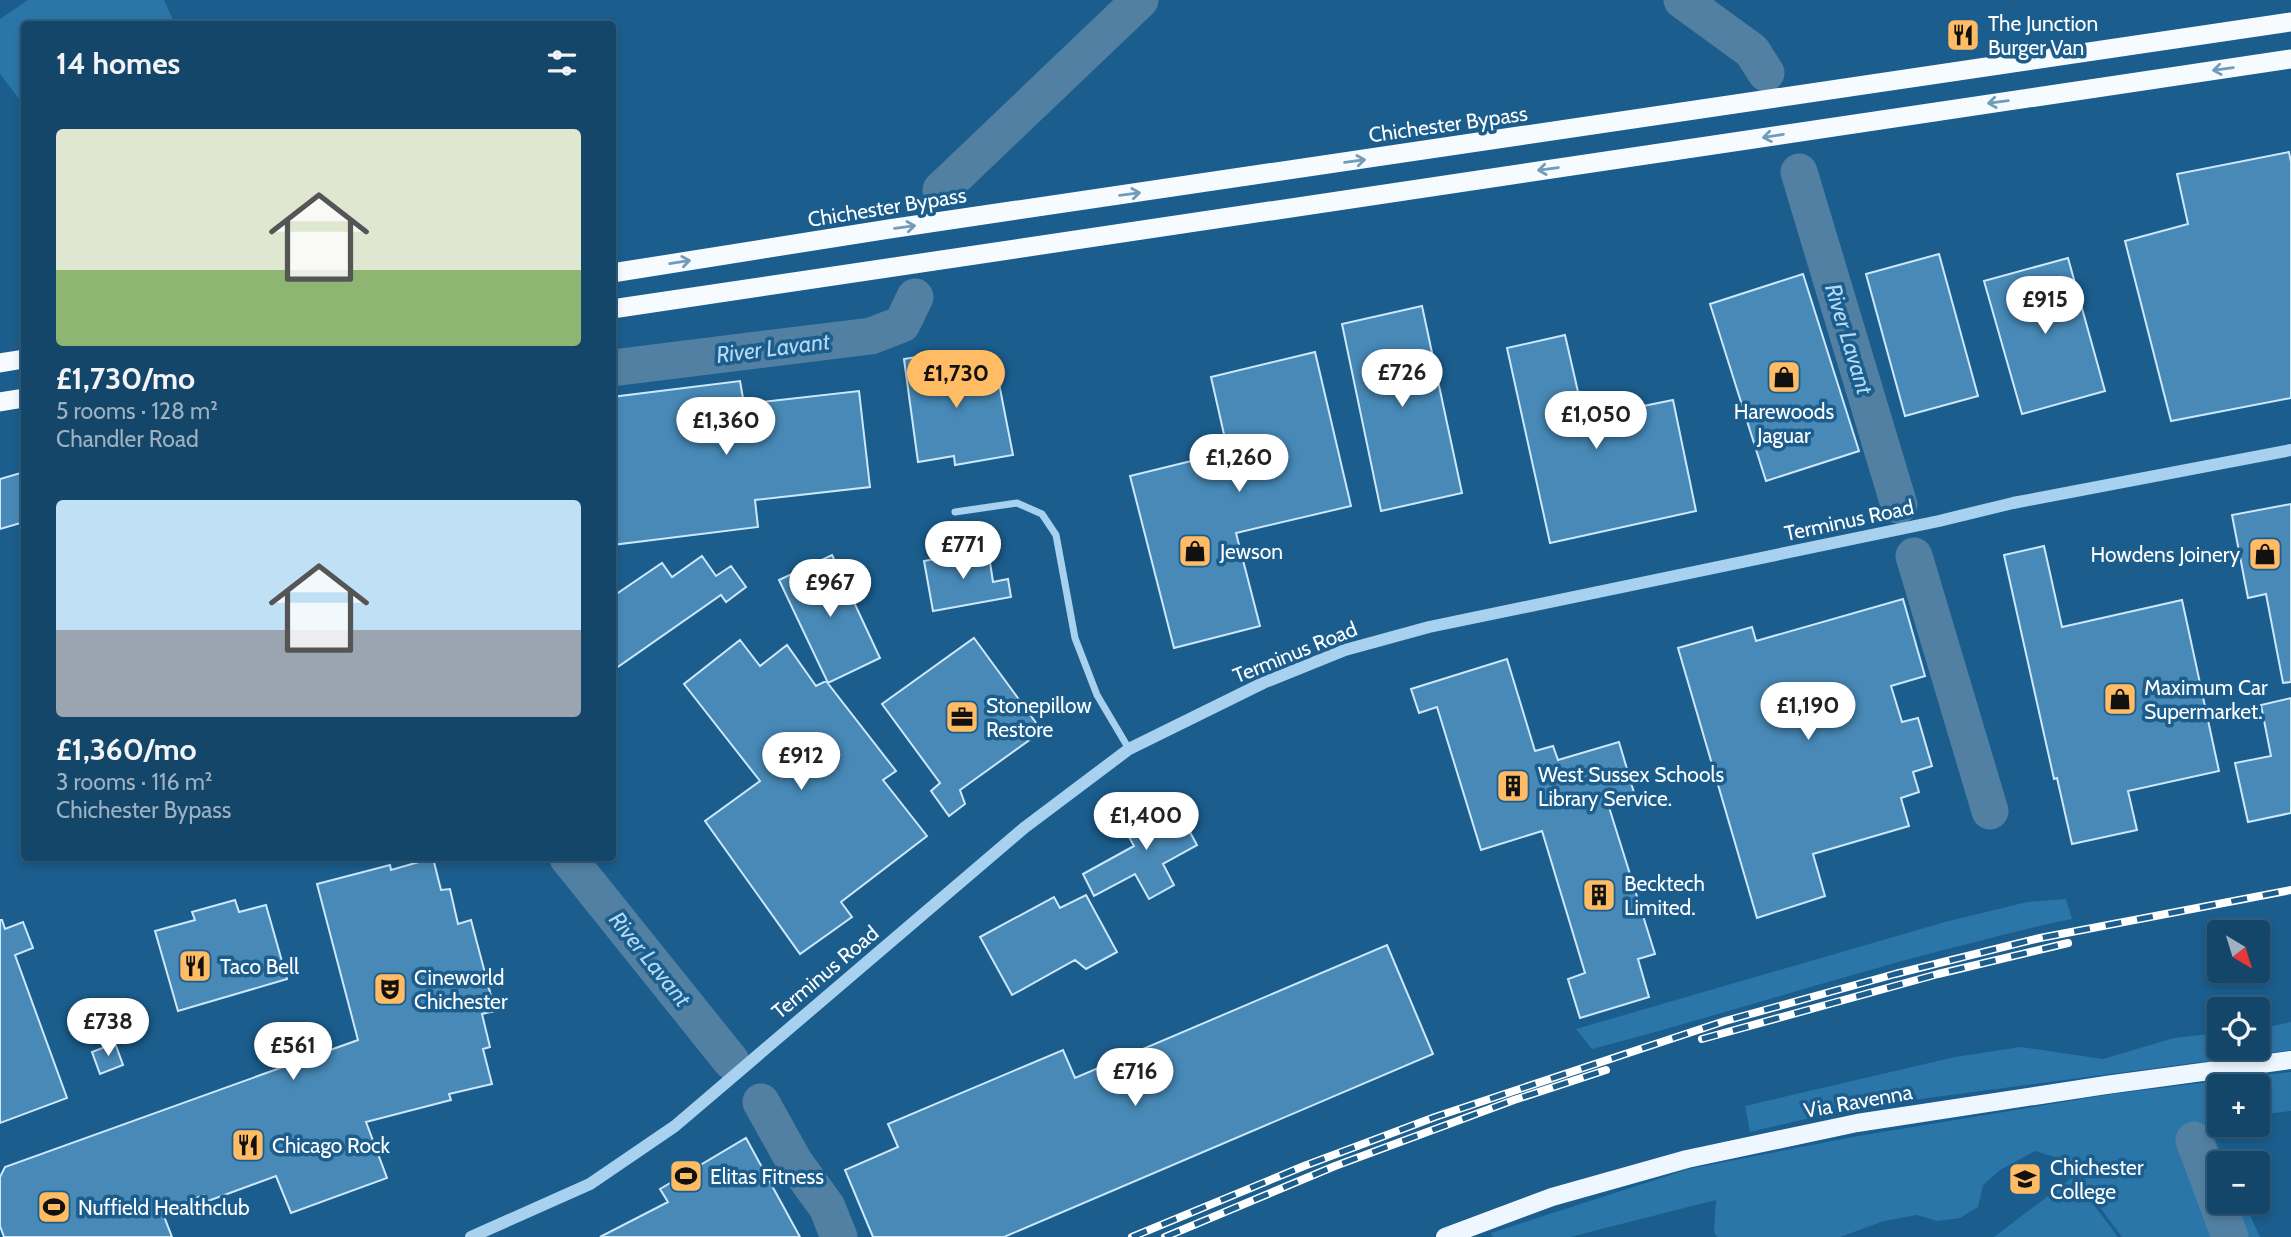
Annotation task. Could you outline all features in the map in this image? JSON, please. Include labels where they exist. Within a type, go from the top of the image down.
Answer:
[{"type":"highway","name":"Chichester Bypass","points":[[616,272],[889,229],[2291,22]]},
{"type":"highway","points":[[616,308],[2291,59]]},
{"type":"highway","points":[[0,363],[21,360]]},
{"type":"highway","points":[[0,402],[21,398]]},
{"type":"main road","name":"Via Ravenna","points":[[1445,1237],[1552,1197],[1687,1158],[1857,1123],[2291,1060]]},
{"type":"street","name":"Terminus Road","points":[[471,1237],[590,1184],[675,1126],[1024,828],[1129,749],[1264,683],[1345,650],[1383,638],[1629,584],[1939,522],[2013,503],[2291,450]]},
{"type":"street","points":[[955,512],[1017,503],[1042,514],[1056,535],[1074,638],[1097,695],[1129,749]]},
{"type":"shaded area","points":[[28,0],[164,0],[174,21],[21,21],[21,101],[0,74],[0,19]]},
{"type":"shaded area","points":[[2066,899],[2072,919],[1902,961],[1592,1049],[1576,1029],[1945,922],[2027,902]]},
{"type":"shaded area","points":[[2291,1022],[2291,1050],[2270,1053],[2270,1026]]},
{"type":"shaded area","points":[[2207,1034],[2207,1060],[2215,1060],[1852,1108],[1750,1132],[1745,1106],[1955,1057],[2021,1047],[2103,1059],[2174,1038]]},
{"type":"shaded area","points":[[2291,1072],[2291,1111],[2270,1114],[2270,1075]]},
{"type":"shaded area","points":[[2207,1082],[2207,1137],[2214,1137],[2220,1151],[2207,1151],[2207,1214],[2249,1214],[2260,1237],[2122,1237],[2076,1175],[2055,1157],[2035,1151],[2000,1170],[1983,1185],[1978,1207],[1960,1218],[1937,1221],[1917,1215],[1884,1221],[1840,1237],[1717,1237],[1714,1232],[1716,1200],[1570,1237],[1493,1237],[1491,1233],[1689,1169],[1858,1136],[2112,1094]]},
{"type":"shaded area","points":[[2073,1177],[2118,1237],[1994,1237]]},
{"type":"building","points":[[2289,152],[2291,398],[2171,421],[2125,241],[2188,224],[2177,174]]},
{"type":"building","points":[[1939,254],[1978,396],[1905,416],[1866,274]]},
{"type":"building","points":[[2068,258],[2105,391],[2022,414],[1984,281]]},
{"type":"building","name":"Harewoods Jaguar","points":[[1803,274],[1859,451],[1766,481],[1710,304]]},
{"type":"building","points":[[1422,306],[1462,493],[1381,511],[1342,324]]},
{"type":"building","points":[[1565,335],[1584,418],[1673,400],[1696,511],[1550,543],[1507,348]]},
{"type":"building","points":[[952,351],[954,369],[995,363],[1013,455],[955,465],[954,456],[918,462],[904,359]]},
{"type":"building","points":[[1315,352],[1351,506],[1236,533],[1260,626],[1174,648],[1130,476],[1228,452],[1211,377]]},
{"type":"building","points":[[740,381],[744,404],[859,391],[870,487],[755,500],[758,527],[616,545],[616,396]]},
{"type":"building","points":[[21,473],[21,523],[0,529],[0,479]]},
{"type":"building","name":"Howdens Joinery","points":[[2291,504],[2291,682],[2283,683],[2266,594],[2248,598],[2232,515]]},
{"type":"building","name":"Maximum Car Supermarket.","points":[[2044,546],[2062,627],[2182,600],[2219,771],[2128,791],[2137,830],[2072,844],[2057,778],[2054,779],[2004,555]]},
{"type":"building","points":[[988,549],[993,582],[1008,579],[1011,597],[933,611],[924,561]]},
{"type":"building","points":[[832,555],[880,658],[828,683],[779,580]]},
{"type":"building","points":[[702,556],[716,576],[731,566],[746,587],[726,602],[721,595],[616,668],[616,594],[662,563],[672,577]]},
{"type":"building","points":[[1903,599],[1925,676],[1891,686],[1902,722],[1918,718],[1932,766],[1913,772],[1919,792],[1901,798],[1909,826],[1813,854],[1825,896],[1757,918],[1678,648],[1752,627],[1756,641]]},
{"type":"building","name":"Stonepillow Restore","points":[[974,638],[1042,731],[960,790],[965,804],[949,816],[931,791],[940,783],[882,704]]},
{"type":"building","points":[[740,640],[760,666],[787,645],[816,686],[826,681],[896,771],[883,780],[927,836],[841,902],[852,917],[800,954],[705,821],[760,781],[684,684]]},
{"type":"building","points":[[1507,659],[1535,751],[1553,746],[1558,760],[1619,742],[1635,796],[1608,804],[1655,954],[1638,959],[1649,997],[1580,1018],[1568,979],[1585,973],[1542,831],[1481,850],[1437,707],[1419,713],[1411,689]]},
{"type":"building","points":[[2291,698],[2291,813],[2248,822],[2235,763],[2271,756],[2261,705]]},
{"type":"building","points":[[1172,799],[1197,845],[1163,864],[1174,885],[1149,899],[1135,874],[1094,896],[1083,874],[1134,846],[1123,826]]},
{"type":"building","points":[[422,861],[434,861],[441,890],[450,889],[458,924],[471,920],[495,1011],[482,1014],[490,1047],[483,1049],[492,1084],[449,1094],[451,1100],[366,1122],[387,1178],[291,1213],[276,1176],[208,1201],[204,1195],[162,1211],[172,1237],[4,1237],[0,1226],[0,1177],[5,1167],[358,1040],[317,884],[390,865],[391,870]]},
{"type":"building","points":[[1086,895],[1117,952],[1086,969],[1075,960],[1012,995],[980,937],[1054,897],[1060,908]]},
{"type":"building","points":[[235,900],[239,912],[266,905],[287,979],[178,1011],[155,931],[195,920],[192,912]]},
{"type":"building","points":[[0,920],[5,929],[23,922],[33,948],[15,955],[67,1098],[0,1123]]},
{"type":"building","points":[[1387,945],[1433,1054],[1004,1237],[873,1237],[845,1170],[898,1147],[888,1124],[1063,1050],[1075,1078]]},
{"type":"building","points":[[115,1043],[123,1065],[100,1074],[92,1052]]},
{"type":"building","points":[[746,1138],[800,1237],[600,1237],[668,1202],[660,1189]]},
{"type":"waterway","name":"River Lavant","points":[[941,190],[1140,0]]},
{"type":"waterway","name":"River Lavant","points":[[1682,0],[1752,51],[1766,73]]},
{"type":"waterway","name":"River Lavant","points":[[1799,172],[1899,505]]},
{"type":"waterway","name":"River Lavant","points":[[616,368],[871,336],[902,324],[915,297]]},
{"type":"waterway","name":"River Lavant","points":[[1914,556],[1990,811]]},
{"type":"waterway","name":"River Lavant","points":[[570,861],[731,1061]]},
{"type":"waterway","name":"River Lavant","points":[[761,1102],[795,1163],[827,1207],[839,1237]]},
{"type":"waterway","name":"River Lavant","points":[[2194,1140],[2230,1237]]},
{"type":"railway","points":[[1132,1237],[1304,1166],[1435,1117],[1725,1021],[1895,974],[2040,938],[2291,890]]},
{"type":"railway","points":[[1702,1039],[1938,974],[2068,943]]},
{"type":"railway","points":[[1165,1237],[1335,1166],[1514,1100],[1606,1070]]},
{"type":"place","name":"The Junction Burger Van","points":[[1963,35]]},
{"type":"place","name":"Harewoods Jaguar","points":[[1784,377]]},
{"type":"place","name":"Jewson","points":[[1195,551]]},
{"type":"place","name":"Howdens Joinery","points":[[2265,554]]},
{"type":"place","name":"Maximum Car Supermarket.","points":[[2120,699]]},
{"type":"place","name":"Stonepillow Restore","points":[[962,717]]},
{"type":"place","name":"West Sussex Schools Library Service.","points":[[1513,786]]},
{"type":"place","name":"Becktech Limited.","points":[[1599,895]]},
{"type":"place","name":"Taco Bell","points":[[195,966]]},
{"type":"place","name":"Cineworld Chichester","points":[[390,989]]},
{"type":"place","name":"Chicago Rock","points":[[248,1145]]},
{"type":"place","name":"Elitas Fitness","points":[[686,1176]]},
{"type":"place","name":"Chichester College","points":[[2025,1179]]},
{"type":"place","name":"Nuffield Healthclub","points":[[54,1207]]}]
